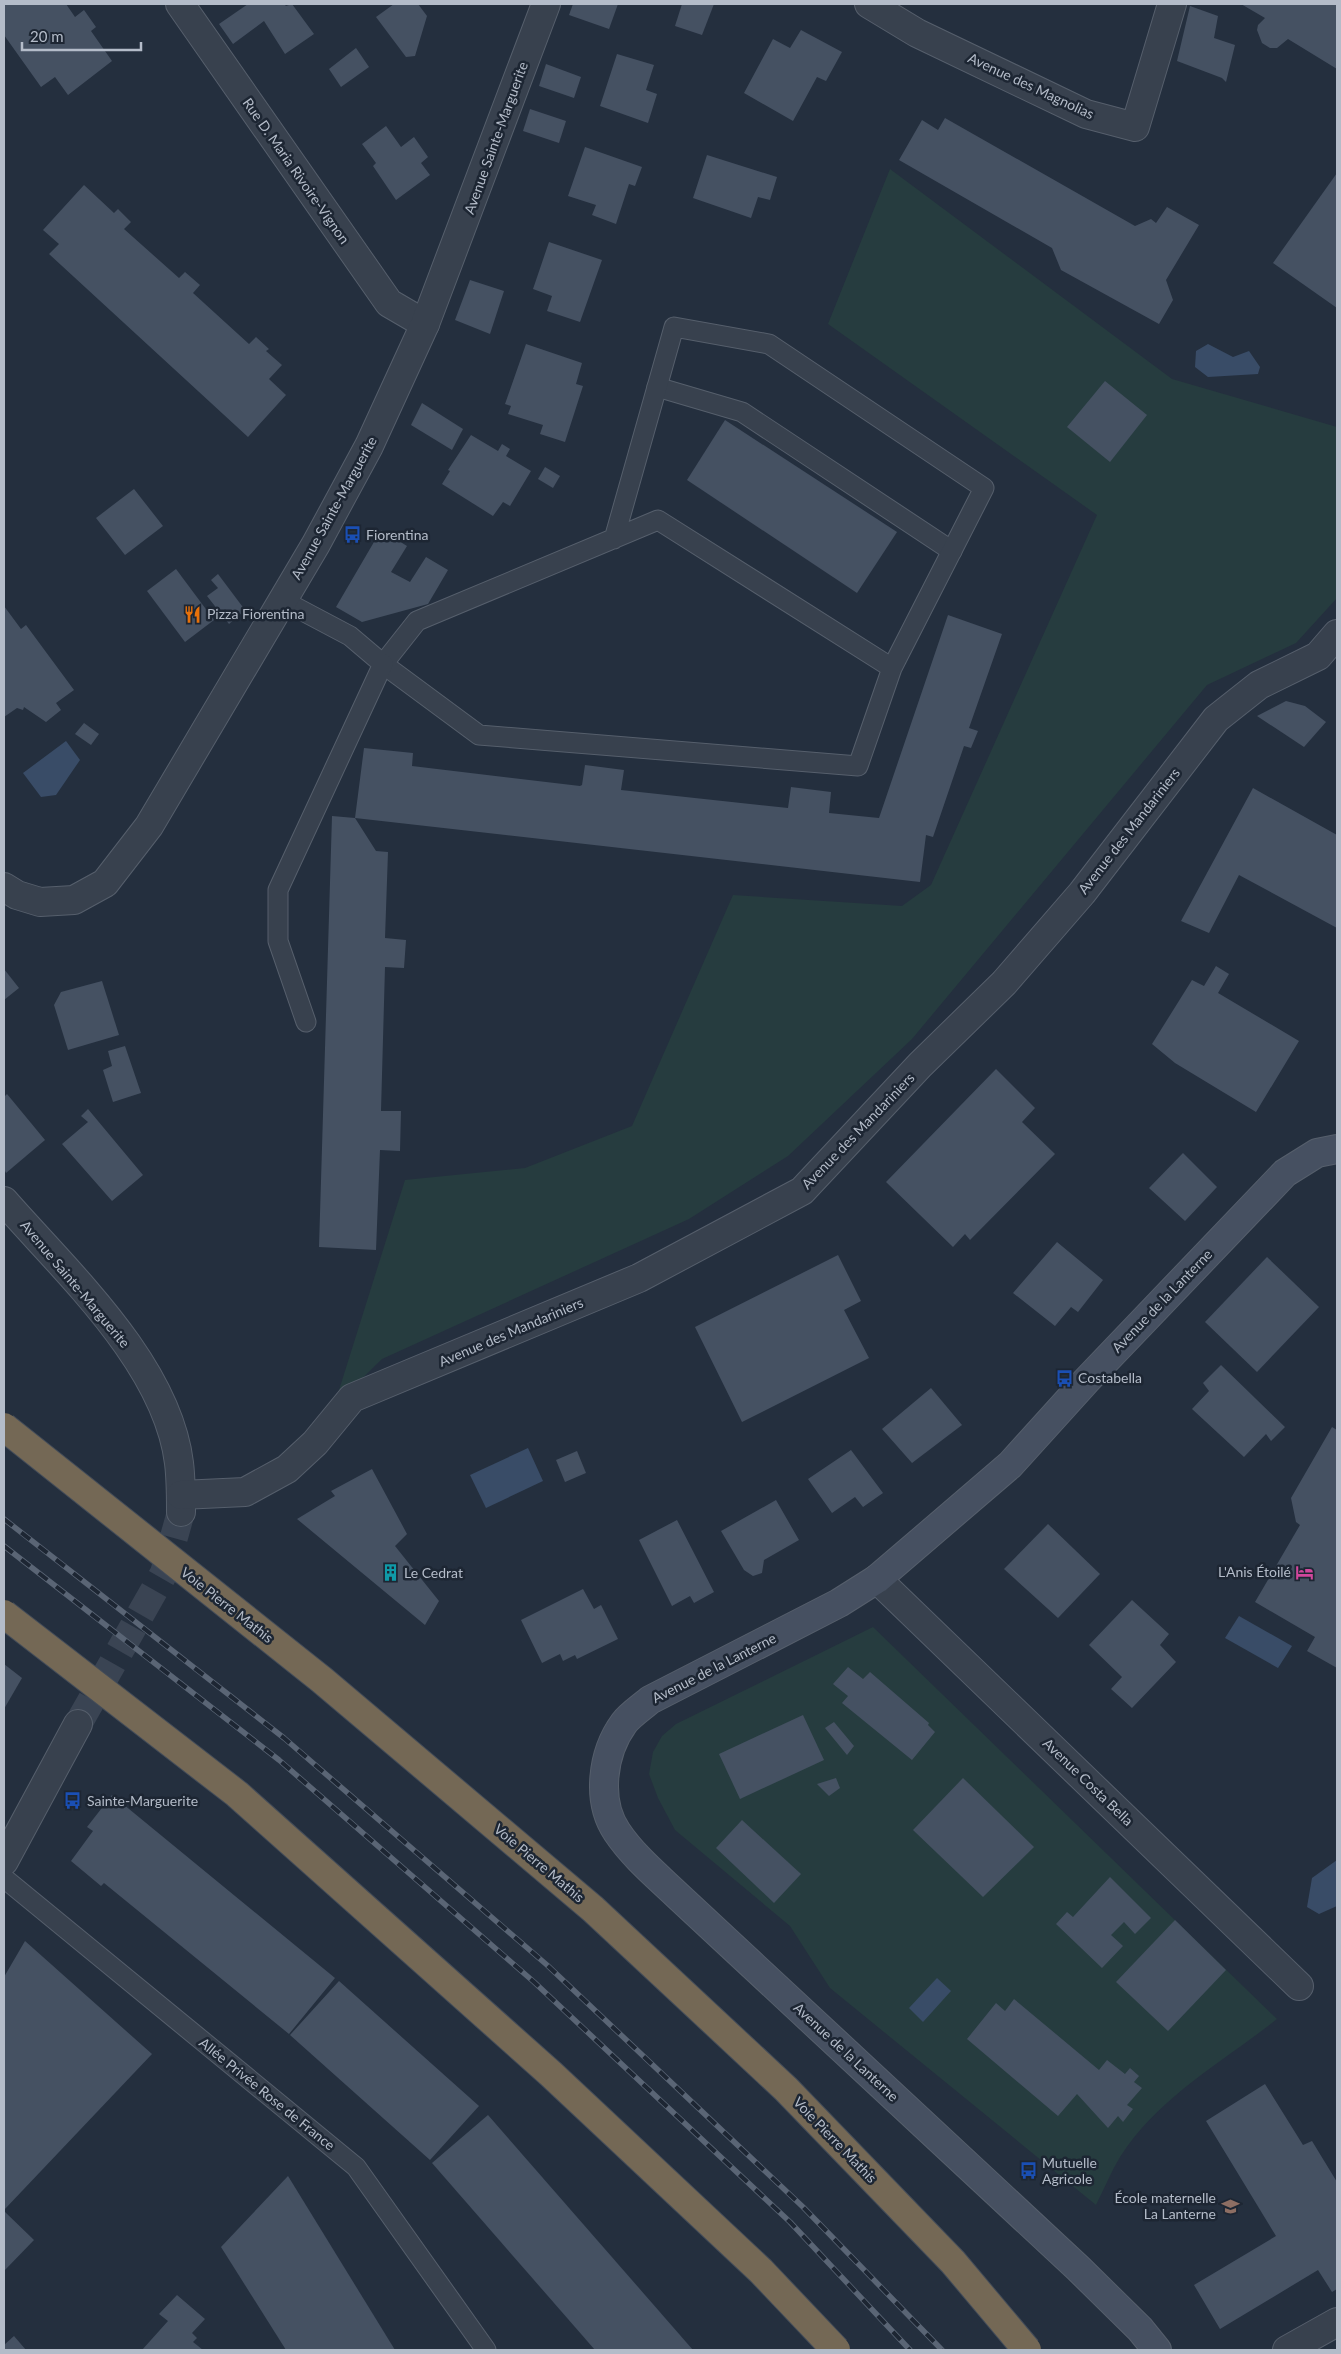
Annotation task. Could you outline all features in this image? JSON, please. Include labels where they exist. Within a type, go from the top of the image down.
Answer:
[{"type":"highway","name":"Voie Pierre Mathis","points":[[4,1428],[322,1680],[593,1909],[786,2089],[953,2262],[1027,2350]]},
{"type":"highway","points":[[4,1614],[237,1794],[551,2074],[761,2271],[836,2350]]},
{"type":"street","name":"Rue D. Maria Rivoire-Vignon","points":[[180,4],[389,303],[426,324]]},
{"type":"street","name":"Avenue Sainte-Marguerite","points":[[4,887],[17,895],[40,902],[74,900],[105,883],[149,826],[370,446],[426,324],[546,4]]},
{"type":"street","name":"Avenue des Magnolias","points":[[870,4],[917,33],[1086,114],[1135,127],[1172,4]]},
{"type":"street","name":"Avenue des Mandariniers","points":[[181,1504],[244,1492],[286,1469],[315,1443],[352,1398],[638,1278],[802,1191],[920,1065],[1004,984],[1082,893],[1216,719],[1259,685],[1318,656],[1337,634]]},
{"type":"street","name":"Avenue de la Lanterne","points":[[1157,2350],[1140,2329],[1071,2261],[632,1851],[616,1831],[605,1809],[604,1780],[610,1750],[624,1723],[650,1700],[839,1603],[877,1579],[1010,1465],[1086,1381],[1285,1173],[1316,1153],[1337,1149]]},
{"type":"street","name":"Avenue Sainte-Marguerite","points":[[4,1201],[118,1330],[152,1381],[168,1419],[179,1462],[181,1504]]},
{"type":"street","name":"Avenue Costa Bella","points":[[877,1579],[1299,1986]]},
{"type":"street","points":[[4,1861],[78,1724]]},
{"type":"street","points":[[1288,2350],[1337,2322]]},
{"type":"lane","points":[[282,600],[350,636],[383,664],[479,735],[858,766],[892,668],[984,488],[769,344],[674,327],[614,539]]},
{"type":"lane","points":[[657,387],[742,412],[952,551]]},
{"type":"lane","points":[[306,1022],[278,941],[278,890],[383,664],[416,621],[658,520],[892,668]]},
{"type":"lane","name":"Allée Privée Rose de France","points":[[4,1878],[356,2167],[486,2350]]},
{"type":"green space","points":[[890,169],[1172,379],[1337,427],[1337,598],[1296,643],[1207,685],[912,1039],[788,1156],[689,1219],[382,1359],[334,1406],[405,1180],[525,1168],[632,1126],[733,895],[902,906],[931,885],[1097,515],[828,324]]},
{"type":"green space","points":[[873,1627],[1277,2019],[1192,2082],[1153,2116],[1120,2157],[1096,2205],[830,1988],[790,1926],[675,1830],[658,1798],[649,1774],[653,1752],[662,1736],[676,1724]]},
{"type":"water","points":[[1208,344],[1233,357],[1249,351],[1260,367],[1258,374],[1208,377],[1195,367],[1196,351]]},
{"type":"water","points":[[66,741],[80,760],[56,795],[41,797],[23,773]]},
{"type":"water","points":[[528,1448],[543,1481],[486,1508],[470,1475]]},
{"type":"water","points":[[1239,1616],[1292,1646],[1278,1668],[1225,1638]]},
{"type":"water","points":[[1337,1860],[1337,1906],[1319,1914],[1307,1907],[1312,1878]]},
{"type":"water","points":[[937,1978],[951,1991],[923,2022],[909,2008]]},
{"type":"building","points":[[4,4],[66,4],[75,17],[84,10],[96,27],[91,31],[112,61],[68,95],[55,77],[41,87],[4,35]]},
{"type":"building","points":[[248,4],[284,4],[286,6],[292,4],[314,34],[285,54],[264,21],[233,44],[219,24]]},
{"type":"building","points":[[394,4],[418,4],[427,16],[415,56],[406,57],[376,17]]},
{"type":"building","points":[[573,4],[618,4],[609,29],[569,15]]},
{"type":"building","points":[[682,4],[714,4],[702,35],[675,26]]},
{"type":"building","points":[[1241,4],[1337,4],[1337,69],[1288,39],[1277,48],[1270,48],[1262,43],[1257,30],[1258,25],[1265,18]]},
{"type":"building","points":[[1190,6],[1218,16],[1214,38],[1235,45],[1226,82],[1222,78],[1177,61]]},
{"type":"building","points":[[801,30],[842,52],[826,81],[817,77],[793,121],[744,93],[773,39],[790,48]]},
{"type":"building","points":[[356,48],[369,67],[341,87],[329,69]]},
{"type":"building","points":[[617,54],[654,65],[646,90],[657,94],[648,123],[600,106]]},
{"type":"building","points":[[546,64],[581,77],[574,98],[539,86]]},
{"type":"building","points":[[530,109],[566,121],[559,143],[523,131]]},
{"type":"building","points":[[945,118],[1135,226],[1151,219],[1156,223],[1167,207],[1199,225],[1166,280],[1173,300],[1159,324],[1061,270],[1052,248],[899,160],[922,120],[938,130]]},
{"type":"building","points":[[386,126],[401,147],[414,137],[428,157],[421,163],[430,175],[396,200],[373,166],[376,163],[362,144]]},
{"type":"building","points":[[585,147],[642,167],[635,186],[629,184],[616,224],[592,215],[596,205],[568,196]]},
{"type":"building","points":[[707,155],[777,177],[770,200],[758,197],[751,218],[693,198]]},
{"type":"building","points":[[1337,173],[1337,308],[1273,263]]},
{"type":"building","points":[[84,185],[114,213],[118,209],[131,222],[124,229],[179,278],[185,272],[200,285],[193,293],[249,344],[256,337],[269,349],[266,351],[282,365],[269,379],[286,395],[248,437],[49,254],[59,244],[43,230]]},
{"type":"building","points":[[549,242],[602,260],[580,322],[547,311],[552,296],[533,289]]},
{"type":"building","points":[[470,280],[504,291],[490,334],[455,320]]},
{"type":"building","points":[[526,344],[582,363],[576,384],[583,386],[565,442],[540,434],[543,425],[508,414],[511,406],[505,404]]},
{"type":"building","points":[[1105,381],[1147,415],[1110,462],[1067,427]]},
{"type":"building","points":[[422,403],[463,429],[452,450],[411,425]]},
{"type":"building","points":[[725,420],[897,532],[857,593],[687,480]]},
{"type":"building","points":[[471,435],[498,451],[502,444],[510,449],[506,456],[531,471],[510,506],[503,502],[493,516],[442,484],[450,471],[448,470]]},
{"type":"building","points":[[545,467],[560,476],[553,488],[538,479]]},
{"type":"building","points":[[134,489],[163,526],[125,555],[96,518]]},
{"type":"building","points":[[381,530],[407,546],[391,572],[410,582],[426,557],[448,570],[428,604],[362,622],[336,607]]},
{"type":"building","points":[[176,569],[214,620],[185,642],[147,591]]},
{"type":"building","points":[[218,574],[245,610],[229,624],[207,596],[218,588],[211,580]]},
{"type":"building","points":[[4,606],[21,629],[26,625],[74,690],[56,703],[61,710],[46,722],[24,707],[23,710],[17,708],[4,717]]},
{"type":"building","points":[[948,615],[1002,634],[969,728],[978,731],[971,748],[964,746],[933,837],[926,835],[920,882],[355,818],[364,748],[413,753],[412,766],[580,786],[582,785],[585,765],[624,770],[621,790],[788,808],[791,787],[831,792],[829,813],[879,818]]},
{"type":"building","points":[[1286,701],[1305,706],[1326,722],[1304,747],[1257,716]]},
{"type":"building","points":[[84,723],[99,734],[91,745],[75,734]]},
{"type":"building","points":[[1253,788],[1337,835],[1337,928],[1239,875],[1209,933],[1181,921]]},
{"type":"building","points":[[332,816],[355,818],[376,851],[388,852],[385,938],[406,940],[404,968],[385,967],[381,1111],[401,1111],[400,1151],[380,1150],[376,1250],[319,1247]]},
{"type":"building","points":[[1216,966],[1229,974],[1218,993],[1299,1041],[1256,1112],[1175,1063],[1152,1044],[1192,980],[1204,986]]},
{"type":"building","points":[[4,969],[19,988],[4,1000]]},
{"type":"building","points":[[102,981],[119,1035],[68,1050],[54,1005],[61,992]]},
{"type":"building","points":[[125,1046],[141,1093],[113,1102],[103,1070],[112,1066],[108,1051]]},
{"type":"building","points":[[996,1069],[1035,1108],[1022,1122],[1055,1154],[970,1240],[965,1234],[953,1247],[886,1182]]},
{"type":"building","points":[[7,1094],[45,1140],[6,1173],[4,1169],[4,1097]]},
{"type":"building","points":[[88,1109],[143,1175],[112,1201],[62,1144],[88,1122],[81,1116]]},
{"type":"building","points":[[1183,1153],[1217,1187],[1185,1221],[1149,1188]]},
{"type":"building","points":[[1057,1242],[1103,1280],[1078,1312],[1071,1307],[1055,1326],[1013,1293]]},
{"type":"building","points":[[838,1255],[861,1301],[844,1310],[869,1358],[742,1422],[695,1327]]},
{"type":"building","points":[[1267,1257],[1319,1307],[1257,1372],[1205,1322]]},
{"type":"building","points":[[1221,1365],[1285,1427],[1271,1441],[1266,1434],[1244,1457],[1192,1409],[1209,1391],[1203,1383]]},
{"type":"building","points":[[931,1388],[962,1425],[912,1463],[882,1429]]},
{"type":"building","name":"L'Anis Étoilé","points":[[1332,1427],[1337,1430],[1337,1668],[1307,1651],[1315,1637],[1255,1602],[1300,1525],[1296,1522],[1291,1498]]},
{"type":"building","points":[[851,1450],[883,1493],[863,1507],[855,1497],[832,1513],[808,1479]]},
{"type":"building","points":[[577,1451],[586,1473],[565,1482],[556,1460]]},
{"type":"building","name":"Le Cedrat","points":[[372,1469],[407,1534],[395,1546],[439,1601],[425,1625],[297,1519],[335,1496],[331,1491]]},
{"type":"building","points":[[776,1500],[799,1540],[764,1560],[762,1573],[753,1576],[744,1570],[721,1531]]},
{"type":"building","points":[[677,1520],[714,1592],[694,1603],[690,1596],[672,1606],[639,1540]]},
{"type":"building","points":[[1048,1524],[1100,1574],[1058,1618],[1004,1569]]},
{"type":"building","points":[[583,1589],[594,1609],[601,1605],[618,1639],[577,1659],[575,1655],[563,1661],[560,1654],[542,1663],[521,1620]]},
{"type":"building","points":[[1132,1600],[1169,1634],[1160,1645],[1176,1662],[1132,1708],[1111,1689],[1122,1677],[1089,1645]]},
{"type":"building","points":[[4,1664],[22,1678],[4,1709]]},
{"type":"building","points":[[848,1667],[863,1679],[870,1672],[929,1723],[928,1725],[935,1732],[912,1760],[842,1703],[848,1696],[833,1684]]},
{"type":"building","points":[[803,1715],[824,1760],[740,1799],[719,1754]]},
{"type":"building","points":[[834,1722],[854,1746],[847,1755],[825,1728]]},
{"type":"building","points":[[836,1778],[840,1788],[829,1796],[817,1784]]},
{"type":"building","points":[[963,1778],[1034,1847],[983,1897],[913,1830]]},
{"type":"building","points":[[112,1795],[335,1978],[289,2034],[104,1883],[101,1886],[71,1861],[93,1831],[87,1827]]},
{"type":"building","points":[[742,1820],[801,1874],[774,1903],[716,1848]]},
{"type":"building","points":[[1110,1877],[1151,1918],[1135,1934],[1124,1922],[1111,1935],[1123,1946],[1102,1968],[1056,1924],[1067,1912],[1073,1917]]},
{"type":"building","points":[[1175,1920],[1226,1970],[1168,2031],[1116,1982]]},
{"type":"building","points":[[25,1941],[152,2054],[4,2210],[4,1977]]},
{"type":"building","points":[[339,1981],[479,2106],[430,2160],[290,2035]]},
{"type":"building","points":[[1014,1999],[1099,2070],[1107,2060],[1125,2074],[1130,2068],[1139,2076],[1134,2082],[1142,2088],[1127,2105],[1133,2109],[1123,2122],[1118,2116],[1108,2128],[1077,2094],[1058,2116],[967,2039],[996,2003],[1005,2011]]},
{"type":"building","points":[[1265,2084],[1303,2145],[1312,2141],[1337,2182],[1337,2289],[1332,2292],[1318,2270],[1220,2329],[1194,2285],[1276,2236],[1206,2121]]},
{"type":"building","points":[[488,2115],[693,2350],[595,2350],[432,2163]]},
{"type":"building","points":[[288,2176],[395,2350],[286,2350],[221,2247]]},
{"type":"building","points":[[4,2211],[34,2240],[4,2271]]},
{"type":"building","points":[[177,2295],[205,2319],[192,2333],[197,2338],[193,2342],[203,2350],[142,2350],[168,2321],[159,2314]]},
{"type":"building","points":[[14,2336],[26,2350],[4,2350],[4,2345]]},
{"type":"tunnel","points":[[78,1724],[164,1573],[181,1512]]},
{"type":"railway","points":[[4,1519],[284,1738],[547,1965],[803,2207],[942,2350]]},
{"type":"railway","points":[[4,1546],[279,1760],[534,1982],[790,2222],[910,2350]]},
{"type":"place","name":"Fiorentina","points":[[352,535]]},
{"type":"place","name":"Pizza Fiorentina","points":[[193,614]]},
{"type":"place","name":"Costabella","points":[[1064,1378]]},
{"type":"place","name":"L'Anis Étoilé","points":[[1305,1572]]},
{"type":"place","name":"Le Cedrat","points":[[390,1573]]},
{"type":"place","name":"Sainte-Marguerite","points":[[73,1801]]},
{"type":"place","name":"Mutuelle Agricole","points":[[1028,2171]]},
{"type":"place","name":"École maternelle La Lanterne","points":[[1230,2206]]}]
